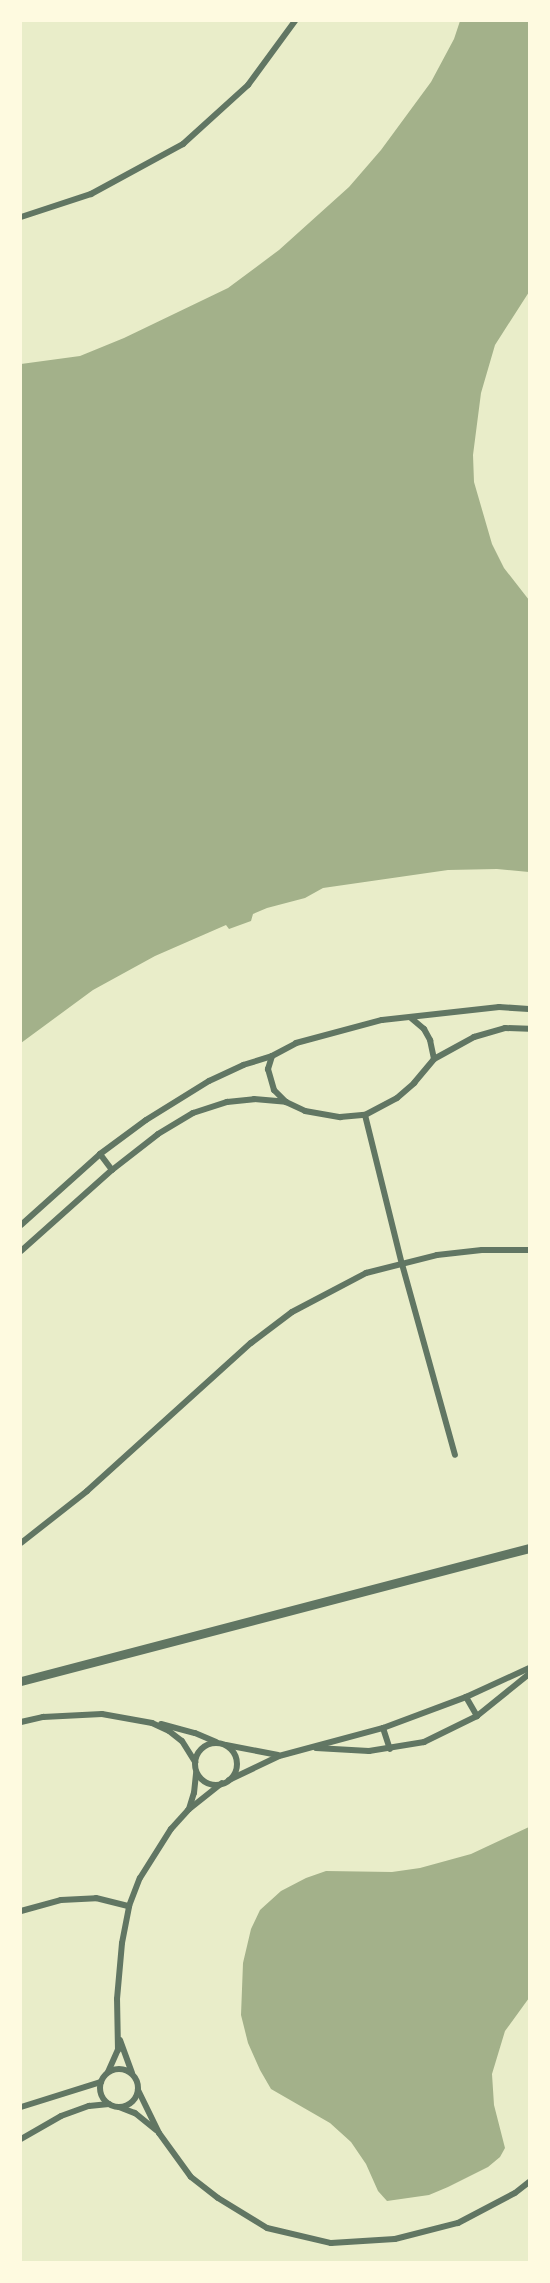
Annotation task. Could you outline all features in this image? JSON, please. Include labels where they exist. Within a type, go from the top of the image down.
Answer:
[{"type":"street","points":[[21,217],[91,194],[183,144],[248,85],[295,21]]},
{"type":"street","points":[[21,1225],[100,1154],[146,1120],[209,1081],[243,1065],[272,1056],[296,1043],[382,1020],[499,1007],[529,1009]]},
{"type":"street","points":[[411,1018],[424,1029],[430,1040],[434,1059]]},
{"type":"street","points":[[272,1056],[268,1069],[274,1090],[286,1102],[305,1111],[340,1117],[365,1115],[397,1098],[414,1083],[434,1059],[474,1037],[505,1028],[529,1029]]},
{"type":"street","points":[[21,1251],[112,1170],[159,1134],[193,1113],[227,1102],[254,1099],[286,1102]]},
{"type":"street","points":[[365,1115],[402,1264],[455,1455]]},
{"type":"street","points":[[100,1154],[112,1170]]},
{"type":"street","points":[[21,1543],[87,1491],[252,1342],[292,1312],[366,1273],[437,1255],[482,1250],[529,1250]]},
{"type":"street","points":[[21,1681],[529,1548]]},
{"type":"street","points":[[21,2107],[101,2082],[115,2062],[119,2036],[117,1999],[122,1943],[129,1906],[140,1878],[171,1829],[189,1810],[225,1782],[279,1755],[383,1728],[466,1697],[529,1668]]},
{"type":"street","points":[[309,1748],[369,1751],[424,1742],[477,1716],[529,1674]]},
{"type":"street","points":[[466,1697],[477,1716]]},
{"type":"street","points":[[21,1722],[42,1717],[102,1714],[172,1726],[220,1744],[279,1755]]},
{"type":"street","points":[[152,1723],[169,1731],[182,1741],[208,1783],[225,1782],[236,1768],[234,1754],[220,1744]]},
{"type":"street","points":[[383,1728],[390,1749]]},
{"type":"street","points":[[189,1810],[194,1793],[195,1765],[200,1750],[220,1744]]},
{"type":"street","points":[[21,1911],[62,1900],[96,1898],[129,1906]]},
{"type":"street","points":[[119,2036],[138,2090],[159,2133],[191,2177],[218,2199],[267,2228],[331,2243],[394,2239],[458,2223],[515,2193],[529,2182]]},
{"type":"street","points":[[108,2072],[120,2069],[132,2074]]},
{"type":"street","points":[[101,2082],[102,2094],[113,2105],[135,2113],[159,2133]]},
{"type":"street","points":[[23,2135],[61,2116],[89,2106],[132,2101],[138,2090]]},
{"type":"shaded area","points":[[460,21],[529,21],[529,292],[495,345],[481,393],[473,455],[474,482],[492,544],[504,568],[529,600],[529,872],[497,869],[448,870],[323,888],[305,898],[253,914],[251,921],[229,929],[226,925],[155,956],[93,990],[21,1043],[21,364],[80,356],[124,338],[228,288],[279,250],[349,187],[381,150],[431,82],[454,39]]},
{"type":"shaded area","points":[[529,1827],[529,1998],[505,2031],[492,2074],[494,2105],[505,2148],[500,2157],[488,2167],[448,2187],[429,2195],[387,2201],[378,2191],[366,2164],[351,2142],[330,2123],[271,2089],[260,2070],[248,2043],[241,2015],[243,1963],[251,1929],[260,1910],[281,1891],[306,1878],[326,1871],[392,1872],[420,1868],[471,1854]]}]
